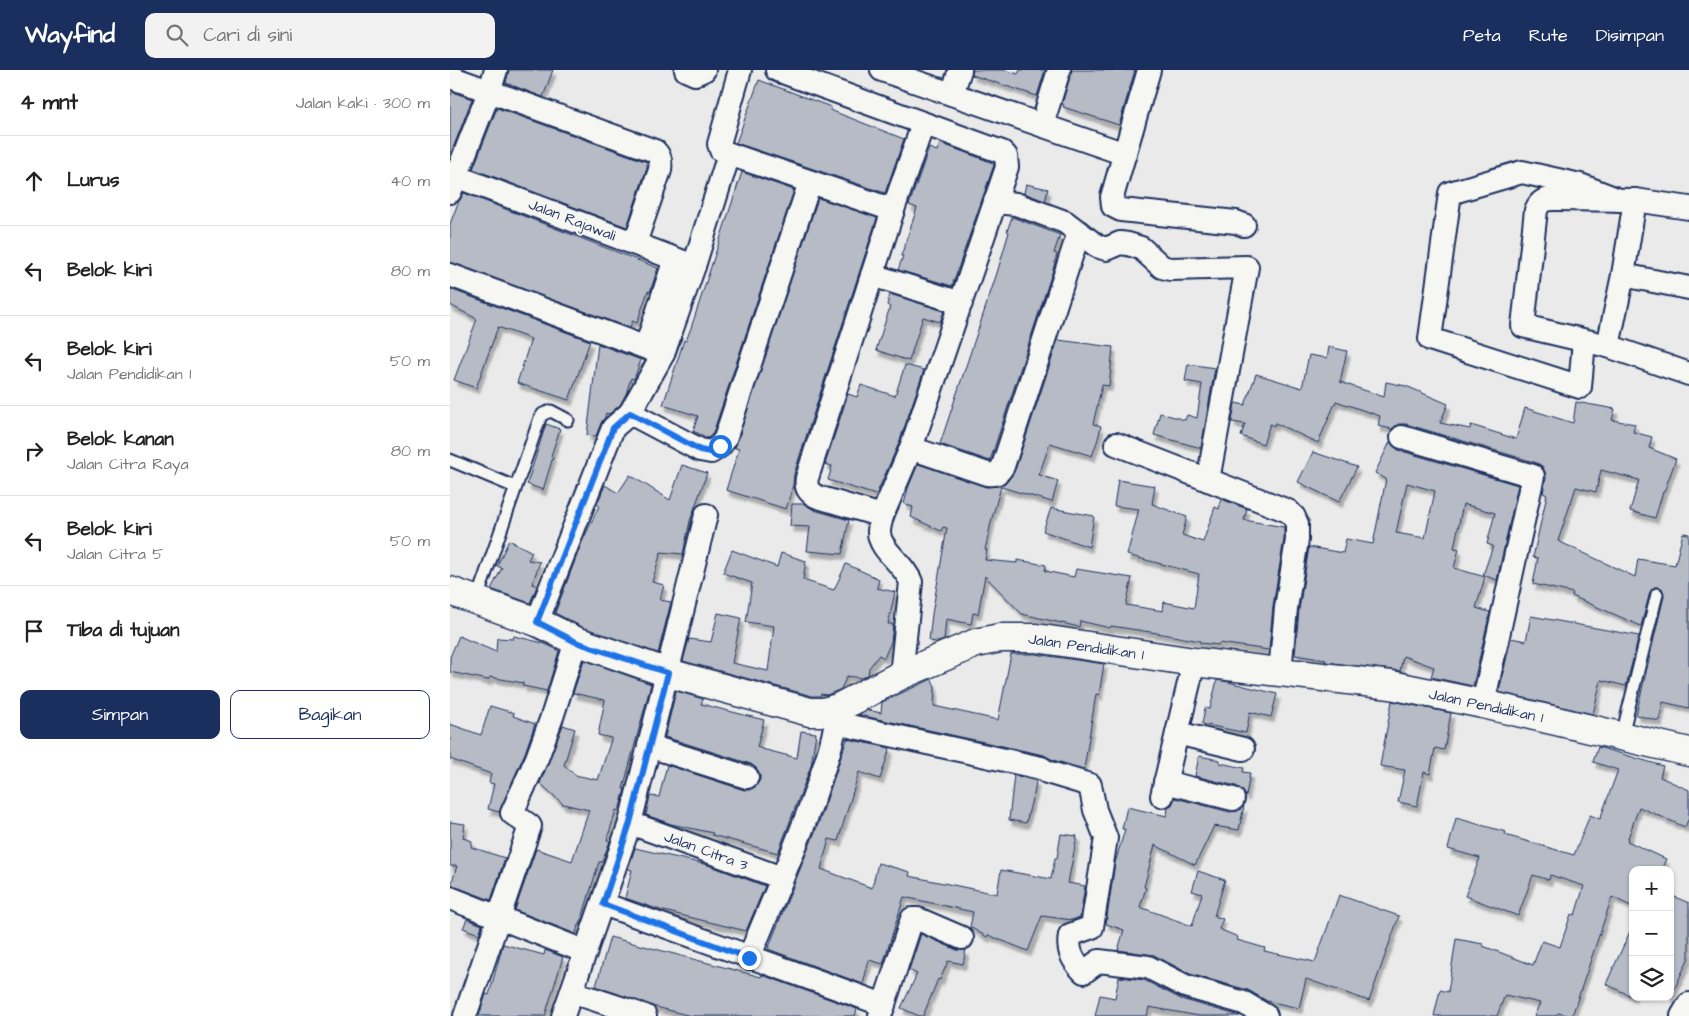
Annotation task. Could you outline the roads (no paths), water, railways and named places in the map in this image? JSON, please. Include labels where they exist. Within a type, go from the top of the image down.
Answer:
[{"type":"street","points":[[452,180],[489,92],[496,70]]},
{"type":"street","points":[[686,70],[695,74],[704,70]]},
{"type":"street","points":[[740,70],[719,144],[722,150],[893,210]]},
{"type":"street","points":[[777,70],[1002,152],[1006,156],[1007,167],[961,303],[911,448],[882,516],[879,533],[882,542],[887,551],[908,572],[911,582],[901,675]]},
{"type":"street","points":[[882,70],[1125,154]]},
{"type":"street","points":[[952,94],[960,70]]},
{"type":"street","points":[[1042,125],[1059,70]]},
{"type":"street","points":[[1148,70],[1112,197],[1111,202],[1115,209],[1236,222],[1244,225]]},
{"type":"street","points":[[450,77],[655,151],[661,162],[660,170],[635,243]]},
{"type":"street","points":[[882,516],[810,493],[806,486],[806,478],[923,124]]},
{"type":"street","points":[[537,622],[613,428],[630,413],[685,262],[729,154]]},
{"type":"street","points":[[1584,341],[1580,387],[1430,340],[1450,193],[1522,172],[1580,185],[1627,200]]},
{"type":"street","name":"Jalan Rajawali","points":[[452,180],[685,262]]},
{"type":"street","points":[[630,413],[700,450],[710,452],[720,446],[725,439],[810,182]]},
{"type":"street","points":[[1689,208],[1627,200],[1548,199],[1539,203],[1536,210],[1523,326],[1608,346],[1689,374]]},
{"type":"street","points":[[1608,346],[1623,274],[1627,200]]},
{"type":"street","points":[[995,202],[1016,204],[1065,222],[1097,246],[1106,248],[1120,243],[1141,248],[1162,267],[1170,269],[1247,267],[1208,480]]},
{"type":"street","points":[[911,448],[986,474],[994,475],[999,473],[1080,232]]},
{"type":"street","points":[[450,274],[654,350]]},
{"type":"street","points":[[1623,274],[1689,288]]},
{"type":"street","points":[[872,275],[961,303]]},
{"type":"street","points":[[1402,437],[1533,476],[1483,704]]},
{"type":"street","points":[[1116,444],[1288,511],[1294,517],[1297,524],[1297,540],[1286,608],[1280,672]]},
{"type":"street","points":[[563,1016],[630,823],[706,515]]},
{"type":"street","name":"Jalan Pendidikan 1","points":[[462,595],[537,622],[576,642],[668,673],[810,712],[824,712],[837,716],[901,675],[976,643],[1000,638],[1036,638],[1194,662],[1391,685],[1483,704],[1689,752]]},
{"type":"street","points":[[466,1016],[530,826],[512,813],[537,758],[576,642]]},
{"type":"street","points":[[1194,662],[1164,789],[1233,799]]},
{"type":"street","points":[[749,958],[799,840],[830,750],[837,716],[1041,768],[1047,772],[1090,784],[1095,810],[1106,838],[1092,927],[1070,935],[1068,943],[1073,961],[1084,972],[1099,961],[1148,967],[1185,986],[1244,1002],[1266,1016]]},
{"type":"street","points":[[1176,733],[1243,749]]},
{"type":"street","points":[[649,746],[747,777]]},
{"type":"street","name":"Jalan Citra 3","points":[[630,823],[782,878]]},
{"type":"street","points":[[450,898],[586,952]]},
{"type":"street","points":[[603,904],[882,1010],[912,920],[918,919],[962,938]]},
{"type":"street","points":[[572,992],[645,1016]]},
{"type":"street","points":[[1682,1016],[1689,1004]]},
{"type":"lane","points":[[462,595],[481,587],[540,418],[543,414],[551,412],[568,420]]},
{"type":"lane","points":[[450,460],[515,487]]},
{"type":"lane","points":[[1622,736],[1657,594]]}]
